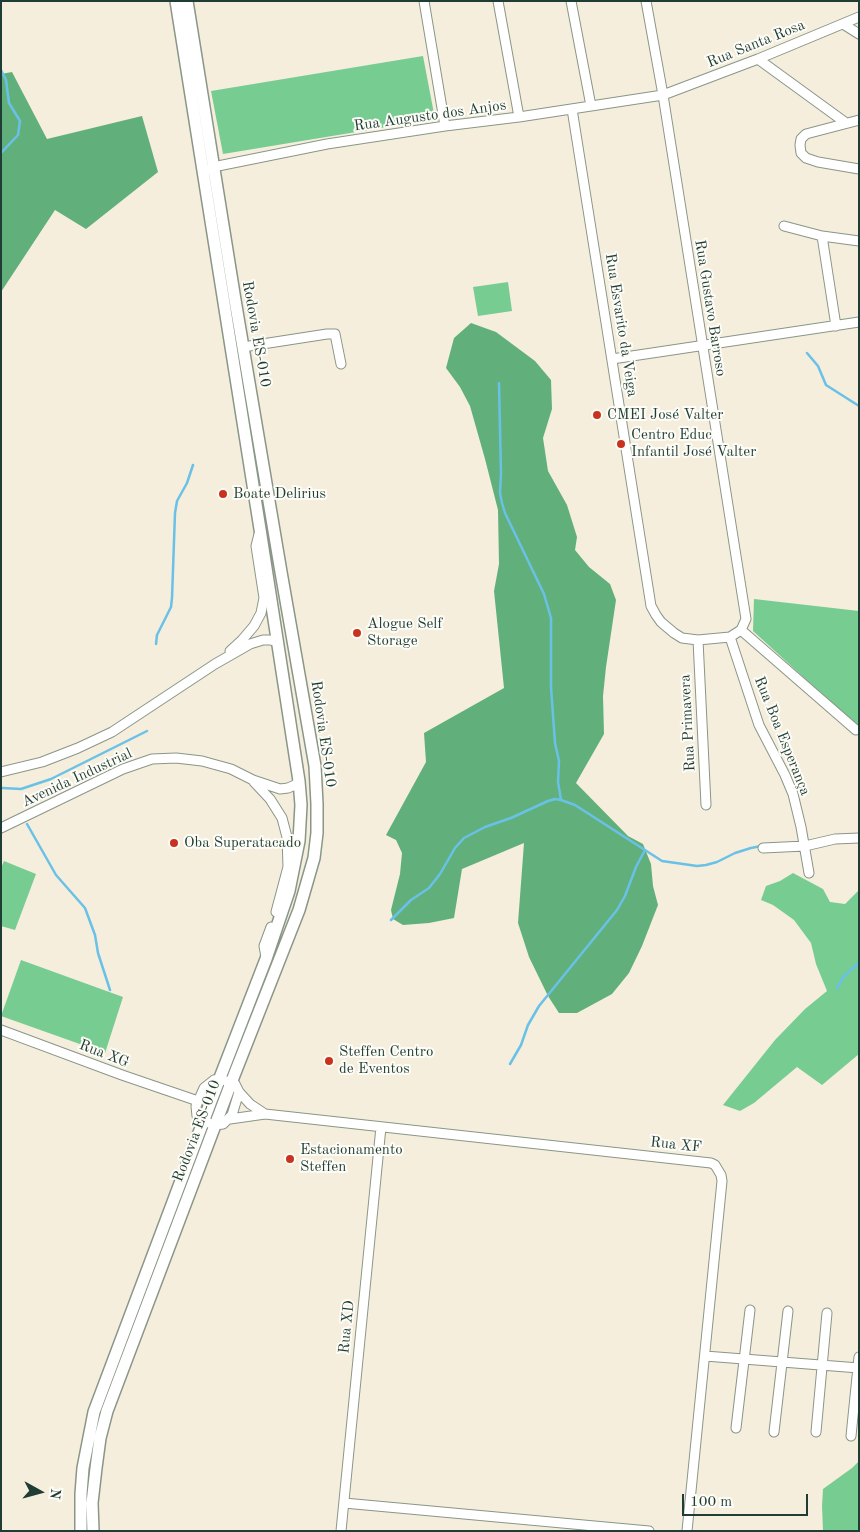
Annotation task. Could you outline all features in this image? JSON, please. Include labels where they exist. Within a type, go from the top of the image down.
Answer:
[{"type":"main road","name":"Rodovia ES-010","points":[[81,1531],[83,1468],[94,1412],[226,1081],[298,910],[314,858],[317,833],[315,766],[243,347],[176,1]]},
{"type":"main road","name":"Rodovia ES-010","points":[[187,1],[208,170],[299,781],[300,805],[298,841],[289,891],[226,1081]]},
{"type":"main road","points":[[278,642],[288,648],[296,660]]},
{"type":"main road","points":[[299,781],[315,766]]},
{"type":"main road","name":"Rodovia ES-010","points":[[94,1531],[92,1503],[100,1438],[209,1123]]},
{"type":"street","points":[[424,1],[446,126]]},
{"type":"street","points":[[498,1],[519,117]]},
{"type":"street","points":[[572,1],[591,106]]},
{"type":"street","name":"Rua Gustavo Barroso","points":[[646,1],[663,95],[746,619],[741,630]]},
{"type":"street","name":"Rua Santa Rosa","points":[[663,95],[859,18]]},
{"type":"street","points":[[843,24],[859,34]]},
{"type":"street","points":[[758,59],[846,123]]},
{"type":"street","name":"Rua Augusto dos Anjos","points":[[208,170],[327,144],[663,95]]},
{"type":"street","name":"Rua Esvarito da Veiga","points":[[572,109],[651,606],[661,622],[682,638],[698,640],[730,637],[741,630]]},
{"type":"street","points":[[859,120],[806,134],[801,139],[800,145],[801,153],[806,158],[859,169]]},
{"type":"street","points":[[784,226],[822,236],[859,241]]},
{"type":"street","points":[[822,236],[836,326]]},
{"type":"street","points":[[612,359],[859,322]]},
{"type":"street","points":[[243,347],[335,334],[341,364]]},
{"type":"street","name":"Avenida Industrial","points":[[215,664],[242,640],[254,626],[261,613],[264,598],[256,546],[260,528]]},
{"type":"street","points":[[741,630],[856,730]]},
{"type":"street","name":"Rua Boa Esperança","points":[[730,637],[760,725],[786,775],[793,794],[799,817],[808,873]]},
{"type":"street","name":"Avenida Industrial","points":[[1,772],[42,762],[78,748],[112,732],[215,664],[250,644],[263,640],[278,642]]},
{"type":"street","name":"Rua Primavera","points":[[698,640],[706,805]]},
{"type":"street","name":"Avenida Industrial","points":[[1,828],[123,769],[152,760],[172,758],[202,760],[280,789],[295,785],[299,781]]},
{"type":"street","name":"Avenida Industrial","points":[[252,780],[270,799],[282,818],[287,837],[288,867],[279,904],[264,946],[266,959]]},
{"type":"street","points":[[763,848],[804,846],[834,839],[859,838]]},
{"type":"street","name":"Rua XG","points":[[1,1030],[198,1101]]},
{"type":"street","points":[[209,1123],[197,1116],[196,1111],[204,1088],[214,1080],[226,1081],[238,1088],[239,1092],[250,1104],[265,1114]]},
{"type":"street","points":[[230,1119],[239,1092]]},
{"type":"street","name":"Rua XF","points":[[209,1123],[223,1124],[230,1119],[265,1114],[716,1165],[722,1181],[687,1531]]},
{"type":"street","name":"Rua XD","points":[[341,1531],[380,1127]]},
{"type":"street","points":[[736,1428],[750,1310]]},
{"type":"street","points":[[774,1432],[788,1312]]},
{"type":"street","points":[[816,1432],[826,1313]]},
{"type":"street","points":[[705,1356],[858,1368]]},
{"type":"street","points":[[851,1436],[859,1356]]},
{"type":"street","points":[[344,1502],[649,1531]]},
{"type":"green space","points":[[423,56],[435,119],[223,154],[211,91]]},
{"type":"green space","points":[[12,72],[47,139],[142,116],[158,172],[86,229],[55,210],[1,292],[1,74]]},
{"type":"green space","points":[[508,282],[512,311],[478,316],[473,287]]},
{"type":"green space","points":[[471,323],[496,332],[535,361],[551,380],[552,409],[543,438],[548,471],[567,505],[577,537],[575,550],[589,567],[610,584],[616,600],[603,696],[604,734],[576,783],[628,836],[643,844],[651,864],[653,886],[658,905],[629,973],[612,994],[577,1013],[559,1013],[548,996],[529,957],[518,923],[524,843],[462,869],[454,918],[429,923],[403,925],[393,919],[391,910],[400,874],[402,853],[396,840],[386,835],[426,762],[424,733],[504,688],[494,591],[499,564],[498,510],[470,406],[460,387],[446,368],[454,338]]},
{"type":"green space","points":[[754,599],[859,611],[859,728],[753,631]]},
{"type":"green space","points":[[4,861],[36,874],[15,930],[1,926],[1,868]]},
{"type":"green space","points":[[793,873],[823,889],[830,902],[845,904],[859,890],[859,1054],[822,1085],[797,1067],[754,1103],[740,1111],[723,1105],[775,1040],[805,1009],[827,991],[816,964],[811,943],[794,920],[773,905],[761,900],[766,886],[780,881]]},
{"type":"green space","points":[[21,960],[123,997],[105,1053],[1,1016]]},
{"type":"green space","points":[[859,1461],[859,1531],[823,1531],[823,1489]]},
{"type":"waterway","points":[[1,70],[6,80],[9,103],[20,121],[18,135],[1,153]]},
{"type":"waterway","points":[[807,353],[818,366],[826,385],[859,406]]},
{"type":"waterway","points":[[499,383],[500,493],[502,503],[544,594],[551,618],[551,687],[561,800]]},
{"type":"waterway","points":[[156,644],[157,635],[171,607],[177,501],[187,483],[193,465]]},
{"type":"waterway","points":[[2,788],[21,789],[51,779],[147,731]]},
{"type":"waterway","points":[[391,920],[411,900],[429,888],[440,874],[455,848],[464,838],[485,827],[555,799],[575,805],[662,861],[697,866],[706,865],[735,853],[761,846]]},
{"type":"waterway","points":[[27,824],[56,875],[85,908],[95,935],[98,953],[110,990]]},
{"type":"waterway","points":[[510,1064],[539,1006],[617,910],[645,850]]},
{"type":"waterway","points":[[837,988],[844,976],[859,963]]},
{"type":"place","name":"CMEI José Valter","points":[[597,415]]},
{"type":"place","name":"Centro Educ Infantil José Valter","points":[[621,444]]},
{"type":"place","name":"Boate Delirius","points":[[223,494]]},
{"type":"place","name":"Alogue Self Storage","points":[[357,633]]},
{"type":"place","name":"Oba Superatacado","points":[[174,843]]},
{"type":"place","name":"Steffen Centro de Eventos","points":[[329,1061]]},
{"type":"place","name":"Estacionamento Steffen","points":[[290,1159]]}]
